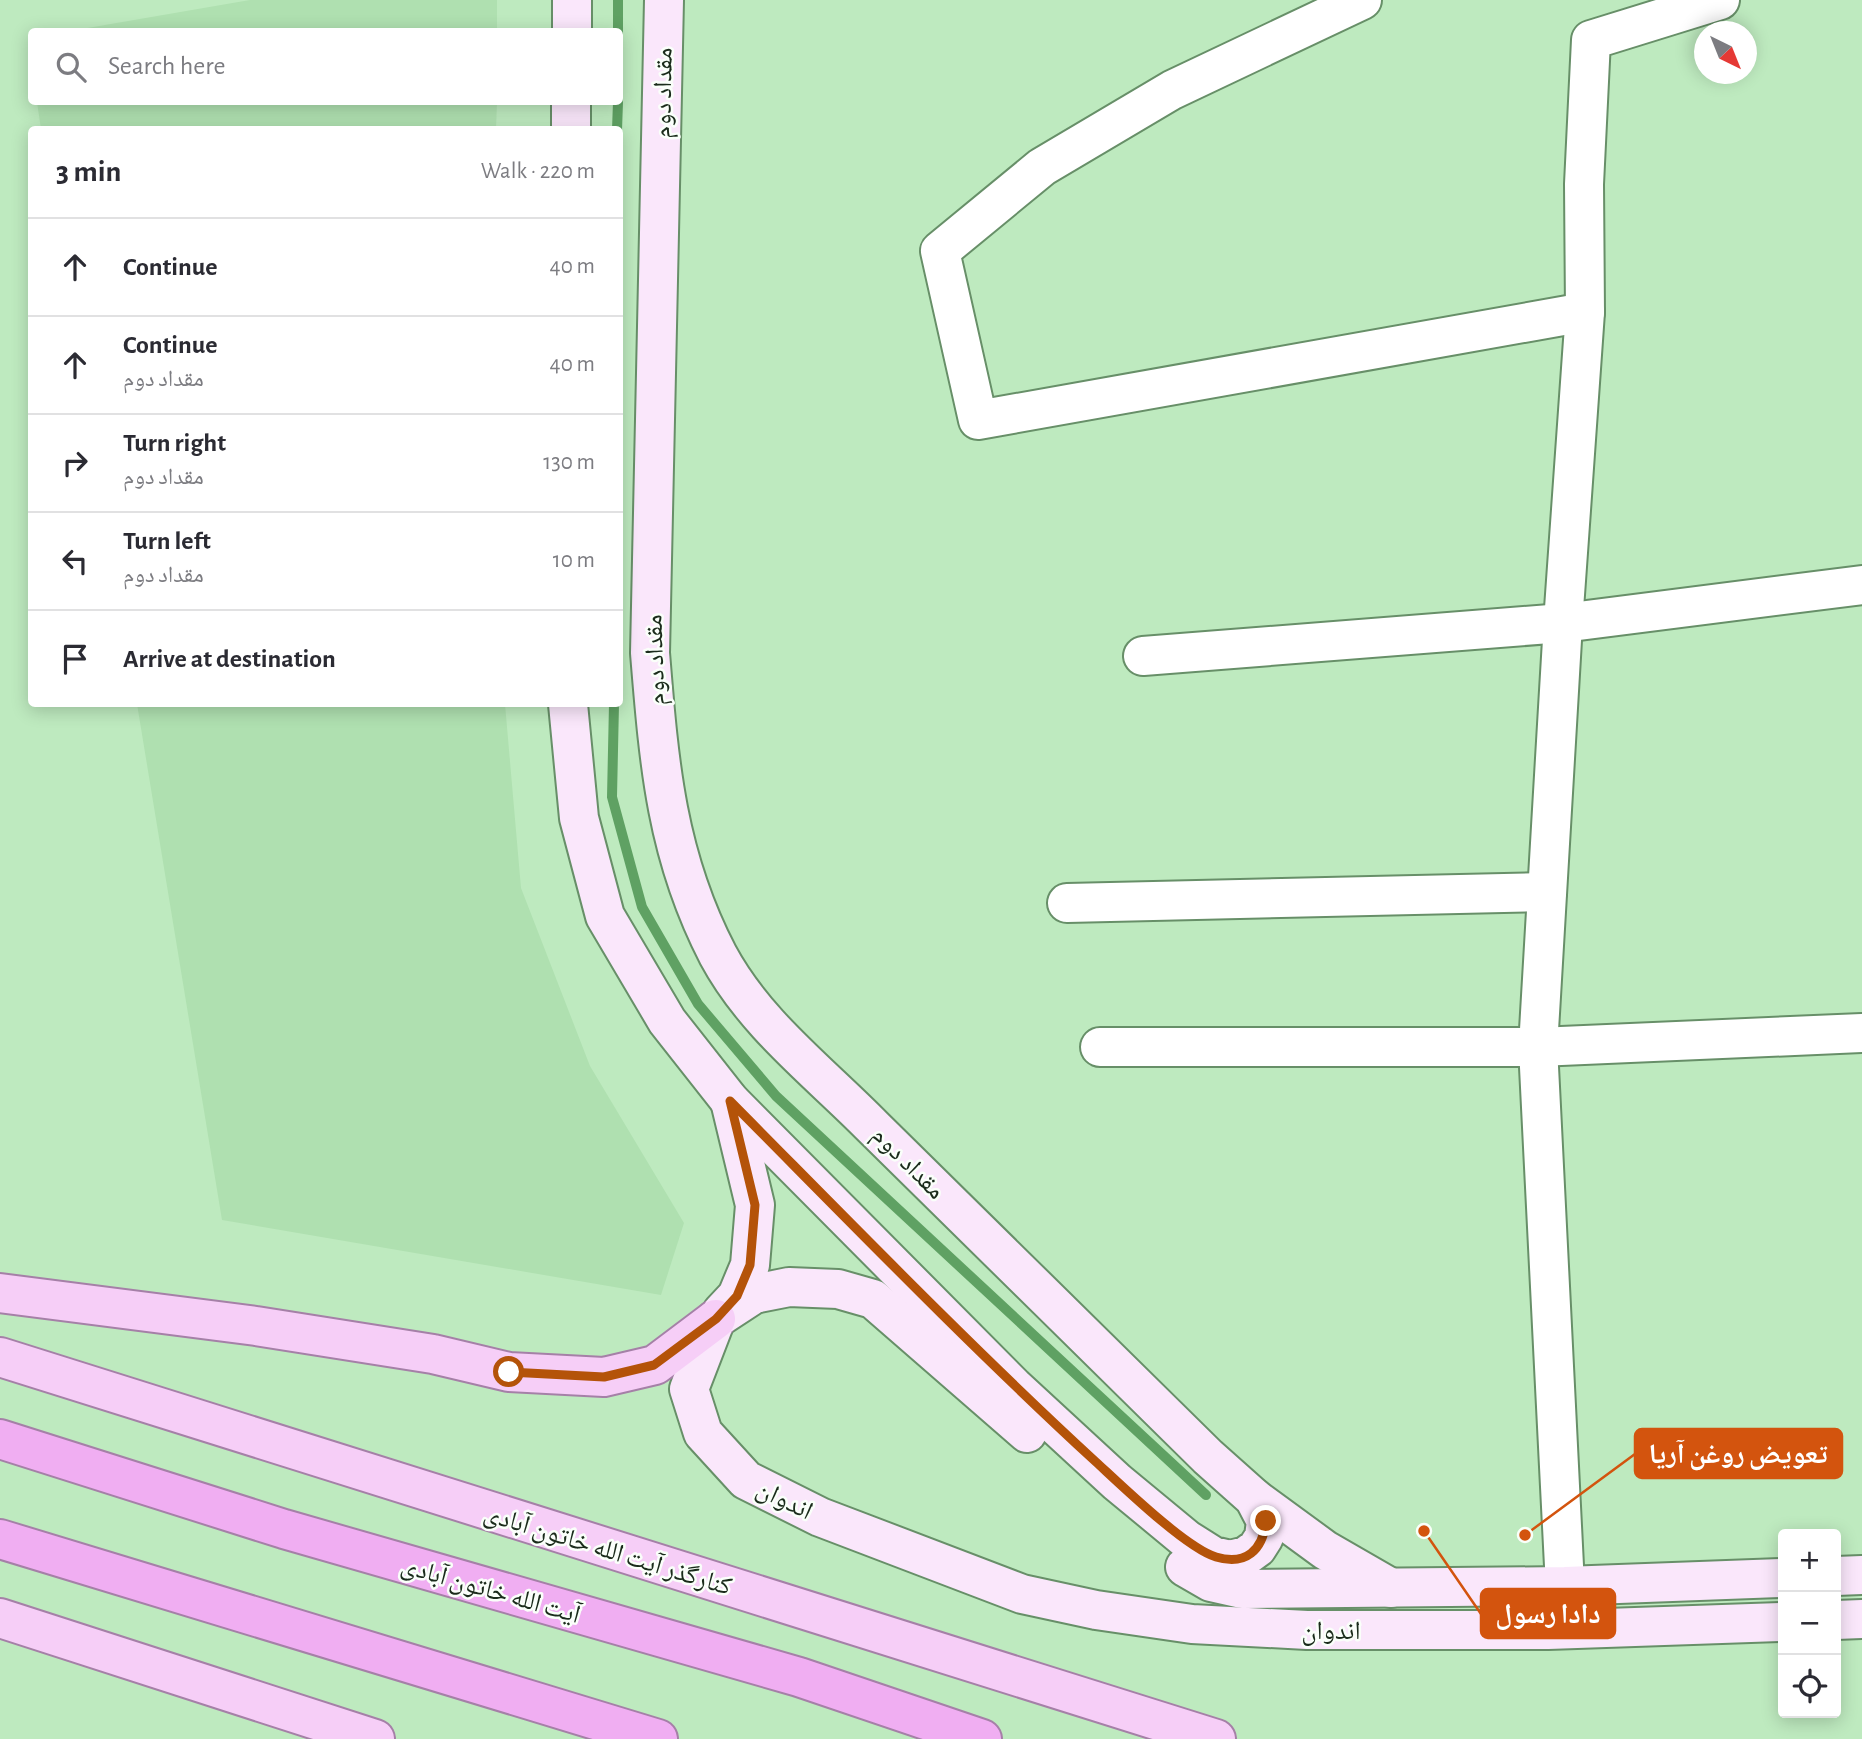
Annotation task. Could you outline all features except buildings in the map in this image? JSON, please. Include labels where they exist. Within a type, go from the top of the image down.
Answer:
[{"type":"highway","name":"آیت الله خاتون آبادی","points":[[0,1439],[284,1530],[799,1677],[982,1739]]},
{"type":"highway","points":[[0,1539],[657,1739]]},
{"type":"main road","points":[[572,0],[572,28]]},
{"type":"main road","name":"مقداد دوم","points":[[568,707],[579,818],[605,916],[667,1021],[730,1101],[1014,1387],[1117,1482],[1186,1539],[1213,1556],[1230,1560],[1246,1556],[1257,1548],[1264,1537],[1266,1521],[1254,1498],[1208,1457],[861,1114],[765,1024],[719,956],[687,885],[671,832],[659,761],[650,653],[664,0]]},
{"type":"main road","points":[[571,105],[571,126]]},
{"type":"main road","name":"مقداد دوم","points":[[716,1319],[737,1296],[750,1265],[755,1205],[730,1101]]},
{"type":"main road","name":"اندوان","points":[[1778,1578],[1393,1589],[1242,1589],[1211,1582],[1170,1559],[873,1299],[838,1289],[789,1287],[754,1294],[716,1319],[689,1389],[703,1433],[746,1480],[820,1517],[1022,1594],[1192,1624],[1307,1630],[1548,1630],[1778,1622]]},
{"type":"main road","points":[[0,1293],[256,1326],[433,1354],[509,1372],[604,1377],[654,1365],[716,1319]]},
{"type":"main road","name":"کنارگذر آیت الله خاتون آبادی","points":[[0,1357],[1216,1739]]},
{"type":"main road","name":"اندوان","points":[[1254,1498],[1325,1550],[1393,1589]]},
{"type":"main road","points":[[1841,1576],[1862,1575]]},
{"type":"main road","points":[[0,1618],[375,1739]]},
{"type":"main road","points":[[1841,1620],[1862,1619]]},
{"type":"street","points":[[1362,0],[1160,97],[1042,167],[940,251],[978,420],[1585,312]]},
{"type":"street","points":[[1565,1586],[1538,1047],[1563,623],[1585,312],[1584,184],[1591,40],[1720,0]]},
{"type":"street","points":[[1143,656],[1563,623],[1862,585]]},
{"type":"street","points":[[1067,903],[1547,892]]},
{"type":"street","points":[[1100,1047],[1538,1047],[1862,1033]]},
{"type":"shaded area","points":[[250,0],[497,0],[497,28],[87,28]]},
{"type":"shaded area","points":[[37,105],[497,105],[496,126],[41,126]]},
{"type":"shaded area","points":[[137,707],[505,707],[521,888],[590,1066],[684,1223],[661,1295],[222,1220]]},
{"type":"waterway","points":[[618,0],[618,28]]},
{"type":"waterway","points":[[617,126],[618,105]]},
{"type":"waterway","points":[[614,707],[612,797],[642,907],[698,1004],[776,1096],[1206,1495]]},
{"type":"place","name":"دادا رسول","points":[[1424,1531]]},
{"type":"place","name":"تعویض روغن آریا","points":[[1525,1535]]},
{"type":"route","points":[[509,1372],[604,1377],[654,1365],[716,1319],[737,1296],[750,1265],[755,1205],[730,1101],[1014,1387],[1117,1482],[1186,1539],[1213,1556],[1230,1560],[1246,1556],[1257,1548],[1264,1537],[1266,1521]]}]
